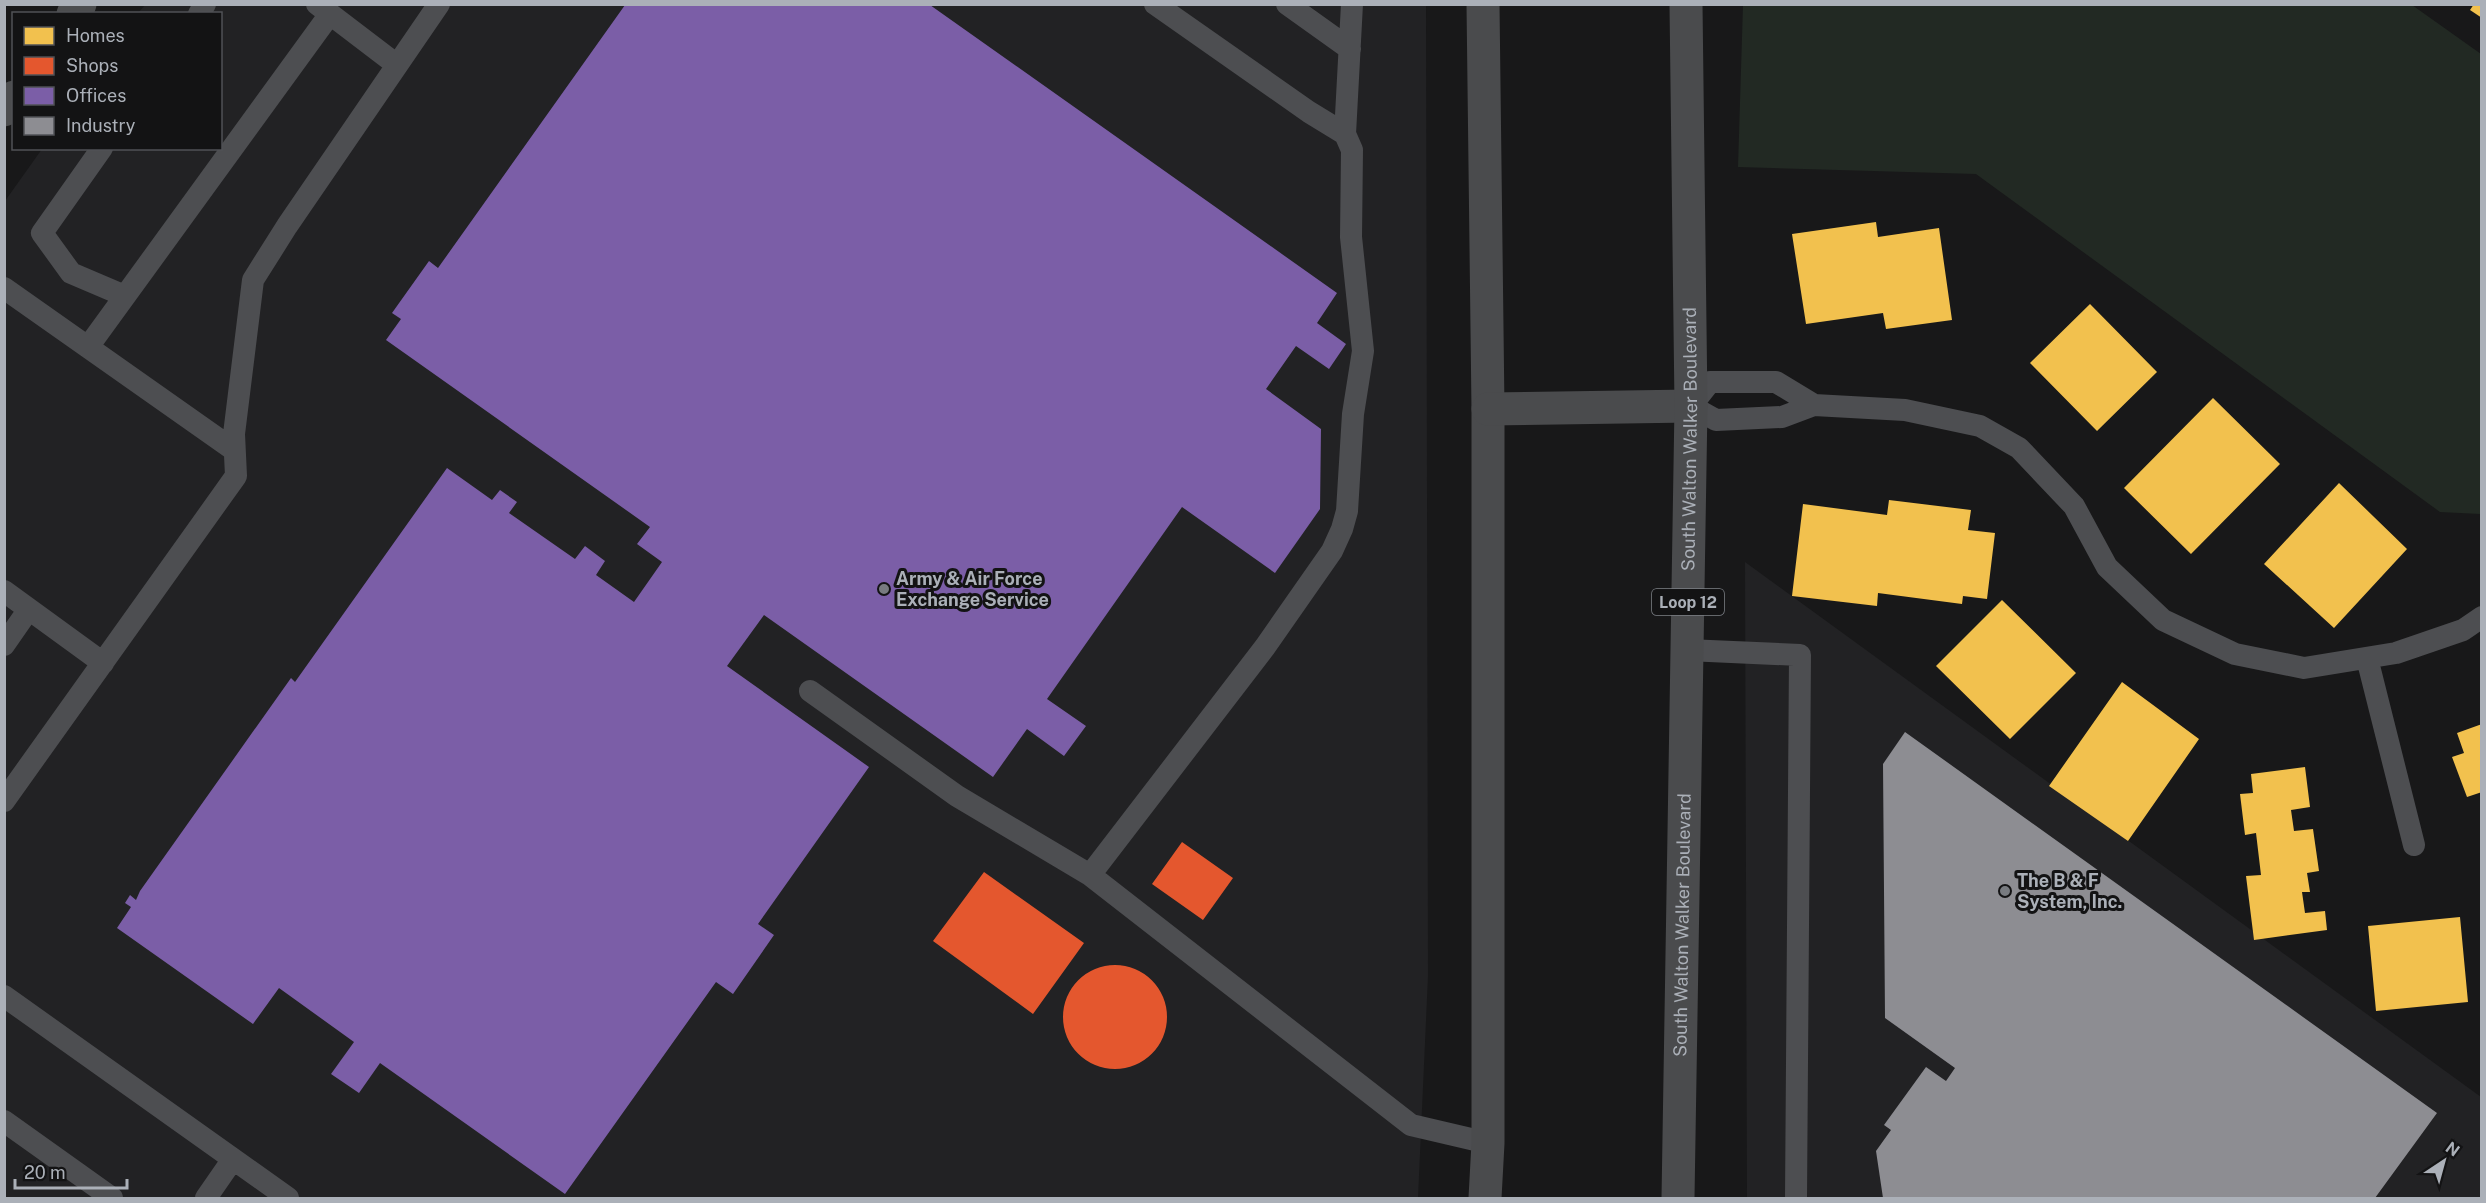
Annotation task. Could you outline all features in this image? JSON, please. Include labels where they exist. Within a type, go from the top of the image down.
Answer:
[{"type":"main road","points":[[1483,4],[1488,409],[1488,1143],[1485,1198]]},
{"type":"main road","name":"South Walton Walker Boulevard","points":[[1678,1198],[1691,406],[1686,4]]},
{"type":"main road","points":[[1488,409],[1691,406]]},
{"type":"lane","points":[[4,801],[236,476],[234,450],[237,404],[254,280],[287,226],[439,4]]},
{"type":"lane","points":[[1155,4],[1309,112],[1345,134]]},
{"type":"lane","points":[[1287,4],[1350,49]]},
{"type":"lane","points":[[1090,875],[1265,647],[1332,550],[1342,529],[1347,511],[1353,414],[1363,351],[1351,237],[1352,150],[1345,134],[1352,4]]},
{"type":"lane","points":[[88,347],[323,9],[397,65]]},
{"type":"lane","points":[[101,150],[42,233],[71,273],[125,296]]},
{"type":"lane","points":[[4,288],[234,450]]},
{"type":"lane","points":[[1814,405],[1776,382],[1710,382],[1691,406],[1716,420],[1782,417],[1814,405],[1916,412],[1980,426],[2019,448],[2074,506],[2107,567],[2163,620],[2235,654],[2304,668],[2397,653],[2463,630],[2481,617]]},
{"type":"lane","points":[[4,591],[103,663]]},
{"type":"lane","points":[[4,645],[29,609]]},
{"type":"lane","points":[[1687,650],[1800,655],[1796,1198]]},
{"type":"lane","points":[[2367,658],[2414,845]]},
{"type":"lane","points":[[810,691],[957,796],[1090,875],[1411,1125],[1488,1143]]},
{"type":"lane","points":[[4,996],[288,1198]]},
{"type":"lane","points":[[4,1121],[112,1198]]},
{"type":"lane","points":[[206,1198],[233,1159]]},
{"type":"shaded area","points":[[145,5],[1426,5],[1428,976],[1418,1198],[5,1198],[5,201],[41,150],[222,150],[222,12],[139,12]]},
{"type":"shaded area","points":[[1743,5],[2412,5],[2481,54],[2481,514],[2440,512],[1976,174],[1738,167]]},
{"type":"shaded area","points":[[1745,562],[2481,1097],[2481,1198],[1747,1198]]},
{"type":"building: Homes","points":[[2474,4],[2482,4],[2482,18],[2470,10]]},
{"type":"building: Homes","points":[[1876,222],[1878,237],[1939,228],[1952,320],[1886,329],[1883,313],[1806,324],[1792,234]]},
{"type":"building: Homes","points":[[2090,304],[2157,372],[2097,431],[2030,363]]},
{"type":"building: Homes","points":[[2213,398],[2280,464],[2191,554],[2124,488]]},
{"type":"building: Homes","points":[[2339,483],[2407,549],[2334,628],[2264,564]]},
{"type":"building: Homes","points":[[1889,500],[1971,510],[1968,530],[1995,533],[1987,599],[1963,596],[1962,604],[1878,593],[1877,606],[1792,596],[1803,504],[1887,515]]},
{"type":"building: Homes","points":[[2002,600],[2076,673],[2010,739],[1936,666]]},
{"type":"building: Homes","points":[[2122,682],[2199,739],[2128,841],[2049,786]]},
{"type":"building: Homes","points":[[2482,724],[2482,792],[2467,797],[2452,757],[2464,753],[2457,733]]},
{"type":"building: Homes","points":[[2305,767],[2310,807],[2291,810],[2294,831],[2313,829],[2319,871],[2307,873],[2310,892],[2302,892],[2305,913],[2325,911],[2327,930],[2254,940],[2246,876],[2261,875],[2256,833],[2245,835],[2240,794],[2253,793],[2251,774]]},
{"type":"building: Homes","points":[[2460,917],[2468,1002],[2376,1011],[2368,926]]},
{"type":"building: Shops","points":[[1182,842],[1233,878],[1203,920],[1152,884]]},
{"type":"building: Shops","points":[[984,872],[1084,943],[1033,1014],[933,941]]},
{"type":"building: Shops","points":[[1115,965],[1135,969],[1152,980],[1163,997],[1167,1017],[1163,1037],[1152,1054],[1135,1065],[1115,1069],[1095,1065],[1078,1054],[1067,1037],[1063,1017],[1067,997],[1078,980],[1095,969]]},
{"type":"building: Offices","name":"Army & Air Force Exchange Service","points":[[625,5],[930,5],[1337,293],[1317,323],[1346,344],[1329,369],[1296,346],[1266,389],[1321,429],[1320,509],[1275,573],[1182,507],[1047,699],[1086,726],[1064,756],[1027,729],[993,777],[764,615],[727,666],[869,767],[758,924],[774,935],[733,994],[716,982],[565,1194],[380,1063],[359,1093],[331,1074],[354,1042],[279,988],[253,1024],[117,928],[131,907],[125,903],[130,895],[136,900],[140,891],[291,678],[295,682],[447,468],[492,500],[500,490],[517,502],[509,513],[575,559],[585,546],[605,561],[596,575],[634,602],[662,562],[637,544],[650,527],[386,340],[401,319],[392,313],[429,261],[438,268]]},
{"type":"building: Industry","name":"The B & F System, Inc.","points":[[1905,732],[2437,1113],[2375,1198],[1883,1198],[1876,1151],[1891,1130],[1884,1125],[1926,1067],[1946,1081],[1955,1068],[1885,1018],[1883,764]]},
{"type":"place","name":"Army & Air Force Exchange Service","points":[[884,589]]},
{"type":"place","name":"The B & F System, Inc.","points":[[2005,891]]}]
